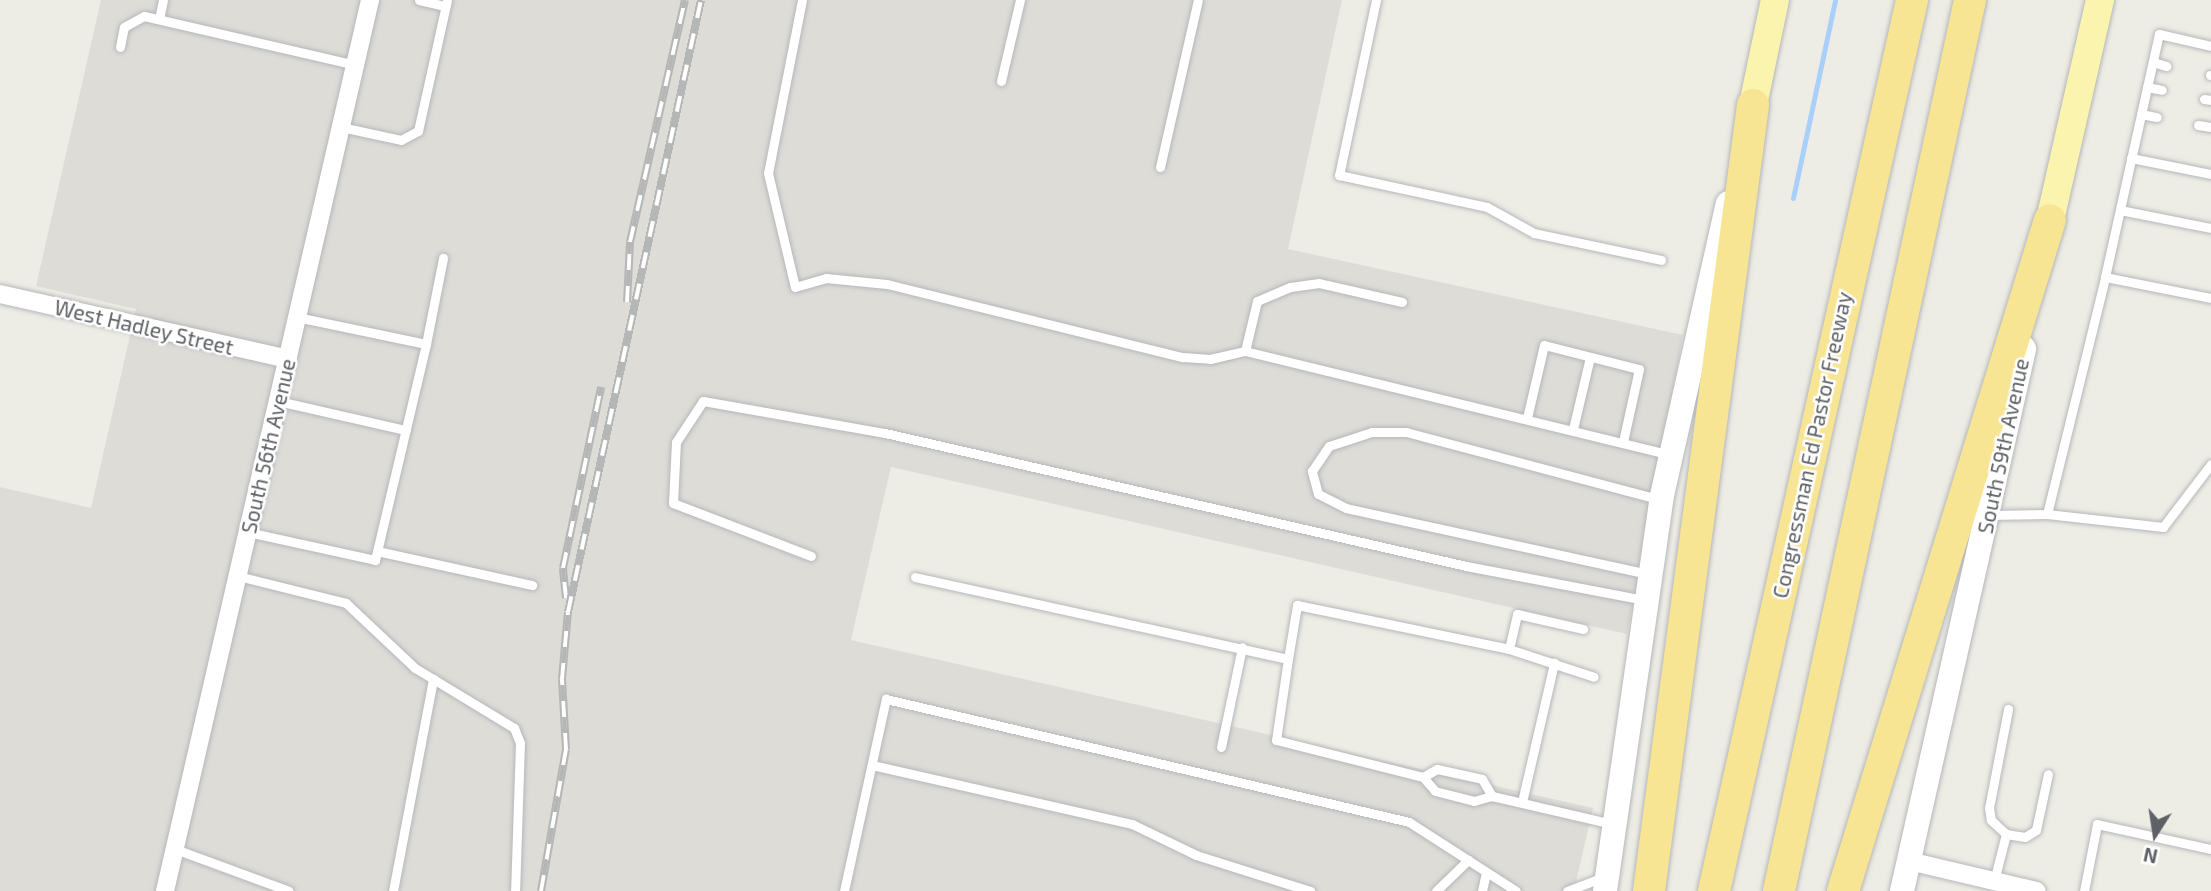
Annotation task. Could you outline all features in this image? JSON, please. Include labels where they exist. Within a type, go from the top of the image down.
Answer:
[{"type":"highway","name":"Congressman Ed Pastor Freeway","points":[[1714,891],[1912,0]]},
{"type":"highway","points":[[1779,891],[1970,0]]},
{"type":"highway","points":[[1649,891],[1753,105]]},
{"type":"highway","points":[[1843,891],[2050,220]]},
{"type":"main road","points":[[1605,884],[1644,600],[1661,500],[1776,0]]},
{"type":"main road","name":"South 59th Avenue","points":[[1902,891],[1989,515],[2050,220],[2100,0]]},
{"type":"street","name":"South 56th Avenue","points":[[165,891],[370,0]]},
{"type":"street","name":"West Hadley Street","points":[[0,294],[288,359]]},
{"type":"street","points":[[1909,861],[2037,891]]},
{"type":"lane","points":[[159,19],[163,0]]},
{"type":"lane","points":[[341,127],[401,140],[418,131],[446,3],[419,0]]},
{"type":"lane","points":[[802,0],[768,173],[795,288],[826,278],[887,284],[1183,357],[1210,359],[1245,351],[1670,454]]},
{"type":"lane","points":[[1001,81],[1020,0]]},
{"type":"lane","points":[[1160,167],[1198,0]]},
{"type":"lane","points":[[1376,0],[1339,175],[1487,207],[1534,233],[1661,260]]},
{"type":"lane","points":[[120,47],[133,19],[159,19],[355,65]]},
{"type":"lane","points":[[2047,514],[2105,277],[2159,34],[2211,46]]},
{"type":"lane","points":[[2153,62],[2166,66]]},
{"type":"lane","points":[[2147,87],[2162,90]]},
{"type":"lane","points":[[2141,114],[2157,117]]},
{"type":"lane","points":[[2198,125],[2211,127]]},
{"type":"lane","points":[[2131,158],[2210,171]]},
{"type":"lane","points":[[2120,210],[2211,228]]},
{"type":"lane","points":[[248,532],[375,560],[426,344],[443,258]]},
{"type":"lane","points":[[2105,277],[2211,298]]},
{"type":"lane","points":[[1245,351],[1257,302],[1290,287],[1319,283],[1402,302]]},
{"type":"lane","points":[[298,317],[426,344]]},
{"type":"lane","points":[[1527,418],[1544,345],[1639,369],[1623,442]]},
{"type":"lane","points":[[1573,429],[1590,358]]},
{"type":"lane","points":[[278,401],[405,430]]},
{"type":"lane","points":[[811,556],[673,503],[676,442],[703,401],[884,433],[1466,566],[1644,600]]},
{"type":"lane","points":[[1648,574],[1346,508],[1318,494],[1312,471],[1329,446],[1372,432],[1406,432],[1661,500]]},
{"type":"lane","points":[[1989,515],[2047,514],[2163,527],[2211,464]]},
{"type":"lane","points":[[377,551],[532,585]]},
{"type":"lane","points":[[238,576],[346,603],[433,680],[492,711],[514,728],[520,743],[515,891]]},
{"type":"lane","points":[[915,577],[1289,659]]},
{"type":"lane","points":[[1594,677],[1508,649],[1297,605],[1276,740],[1423,777],[1435,791],[1474,800],[1492,796],[1612,824]]},
{"type":"lane","points":[[1508,649],[1517,614],[1583,629]]},
{"type":"lane","points":[[1222,747],[1242,648]]},
{"type":"lane","points":[[1522,802],[1554,663]]},
{"type":"lane","points":[[393,891],[433,680]]},
{"type":"lane","points":[[844,891],[886,699],[1409,822],[1516,891]]},
{"type":"lane","points":[[2008,709],[1989,808],[1991,820],[2006,834],[2025,838],[2036,830],[2048,774]]},
{"type":"lane","points":[[872,765],[1132,824],[1196,855],[1310,891]]},
{"type":"lane","points":[[1423,777],[1437,769],[1482,779],[1492,796]]},
{"type":"lane","points":[[2084,891],[2097,824],[2211,849]]},
{"type":"lane","points":[[1994,881],[2006,834]]},
{"type":"lane","points":[[175,849],[289,891]]},
{"type":"lane","points":[[1436,891],[1468,860]]},
{"type":"lane","points":[[1482,891],[1486,872]]},
{"type":"lane","points":[[1567,891],[1605,884]]},
{"type":"shaded area","points":[[101,0],[1342,0],[1288,249],[1683,335],[1627,634],[891,467],[851,640],[1593,808],[1574,891],[0,891],[0,487],[91,508],[136,309],[36,286]]},
{"type":"waterway","points":[[1793,198],[1835,0]]},
{"type":"railway","points":[[627,302],[630,242],[685,0]]},
{"type":"railway","points":[[541,891],[566,749],[562,679],[568,612],[701,0]]},
{"type":"railway","points":[[566,598],[563,568],[601,387]]}]
